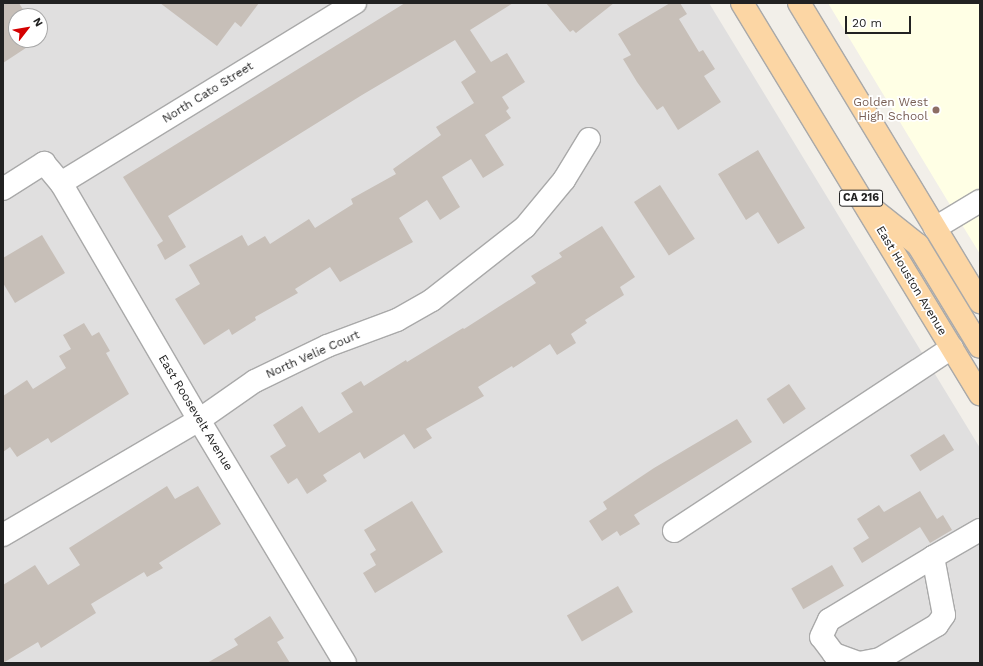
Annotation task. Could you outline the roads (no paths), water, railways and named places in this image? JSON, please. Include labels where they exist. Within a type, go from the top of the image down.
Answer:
[{"type":"main road","name":"East Houston Avenue","points":[[742,3],[980,394]]},
{"type":"main road","points":[[799,3],[980,302]]},
{"type":"main road","points":[[864,202],[918,245],[980,347]]},
{"type":"street","name":"North Cato Street","points":[[61,183],[355,3]]},
{"type":"street","name":"North Velie Court","points":[[3,535],[199,420],[256,380],[289,362],[397,320],[432,300],[526,227],[564,180],[589,139]]},
{"type":"street","name":"East Roosevelt Avenue","points":[[3,189],[44,163],[61,183],[199,420],[345,663]]},
{"type":"street","points":[[935,228],[980,201]]},
{"type":"street","points":[[674,531],[952,348]]},
{"type":"street","points":[[933,557],[944,614],[937,625],[880,659],[859,663],[834,654],[821,637],[829,620],[933,557],[980,530]]},
{"type":"place","name":"Golden West High School","points":[[936,110]]}]
